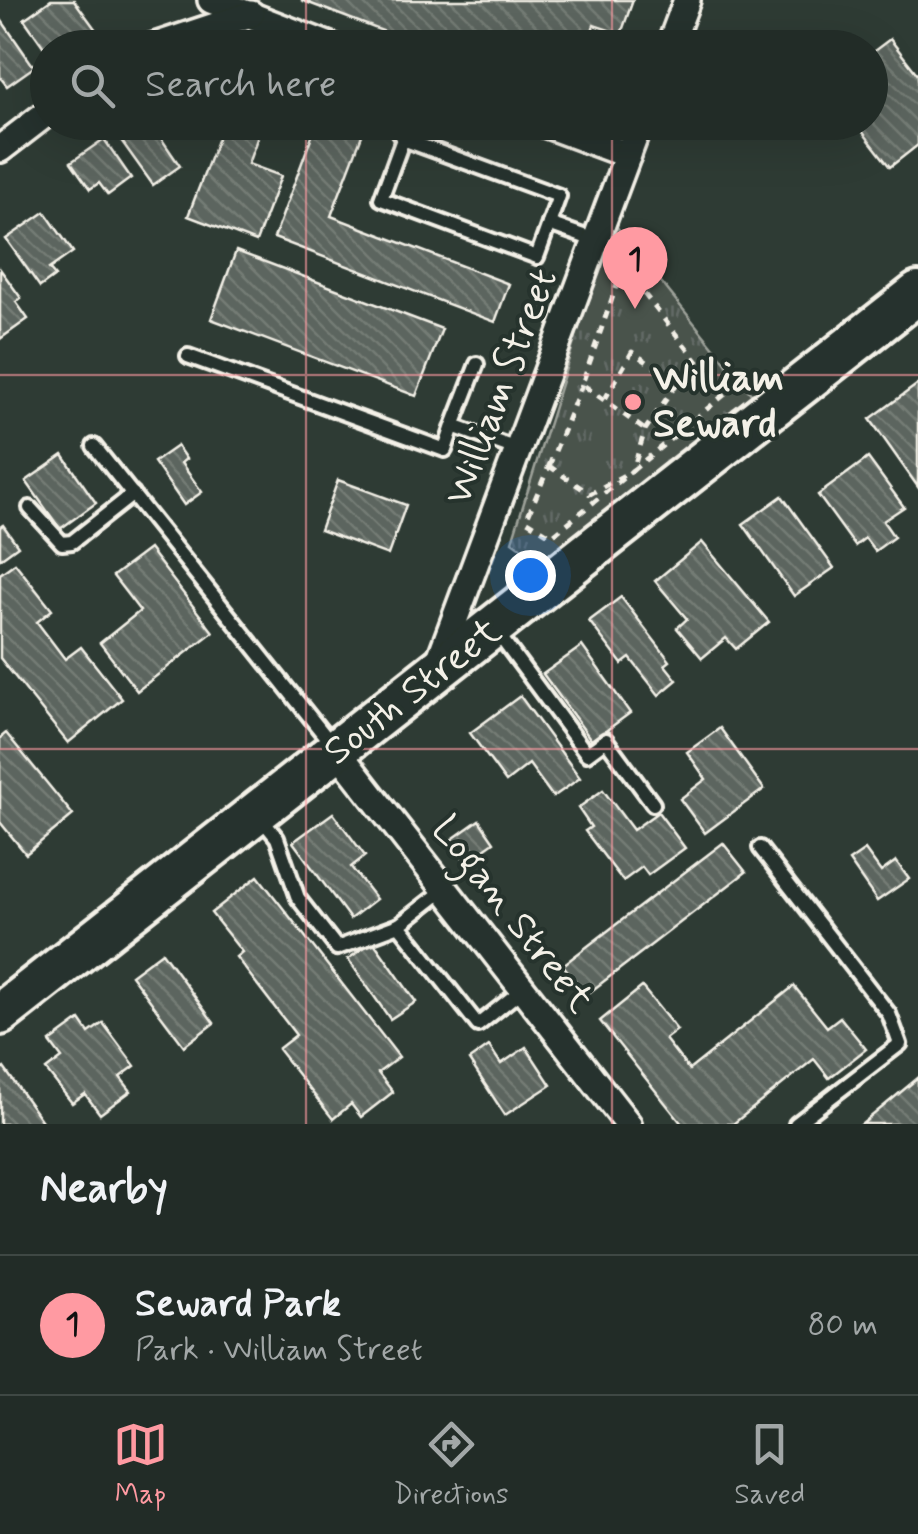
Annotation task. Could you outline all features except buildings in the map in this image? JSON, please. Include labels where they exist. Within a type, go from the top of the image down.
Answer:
[{"type":"main road","name":"South Street","points":[[0,1014],[433,678],[918,293]]},
{"type":"street","points":[[211,0],[269,12],[302,30]]},
{"type":"street","points":[[675,30],[686,0]]},
{"type":"street","points":[[209,30],[269,12]]},
{"type":"street","points":[[0,148],[30,126]]},
{"type":"street","points":[[588,140],[628,155]]},
{"type":"street","name":"William Street","points":[[433,678],[633,140]]},
{"type":"street","name":"Logan Street","points":[[338,752],[628,1124]]},
{"type":"lane","points":[[402,140],[381,198],[537,256],[559,196],[408,140]]},
{"type":"lane","points":[[549,224],[597,241]]},
{"type":"lane","points":[[188,356],[445,450],[477,364]]},
{"type":"lane","points":[[453,426],[519,450]]},
{"type":"lane","points":[[94,446],[338,752]]},
{"type":"lane","points":[[30,508],[62,543],[72,542],[132,494]]},
{"type":"lane","points":[[494,628],[587,754],[606,740],[653,804]]},
{"type":"lane","points":[[258,814],[278,838],[298,898],[337,948],[399,925],[444,890]]},
{"type":"lane","points":[[760,848],[889,1014],[900,1044],[796,1124]]},
{"type":"lane","points":[[399,925],[478,1025],[522,989]]},
{"type":"path","points":[[622,273],[644,294],[724,395],[552,536],[526,520],[582,384],[622,273]]},
{"type":"path","points":[[549,466],[590,494],[632,470],[645,430],[678,382],[632,352],[605,399]]},
{"type":"path","points":[[582,384],[645,430]]},
{"type":"green space","points":[[612,221],[752,395],[543,563],[512,541]]},
{"type":"place","name":"Seward Park","points":[[635,309]]},
{"type":"place","name":"William Seward","points":[[633,402]]}]
